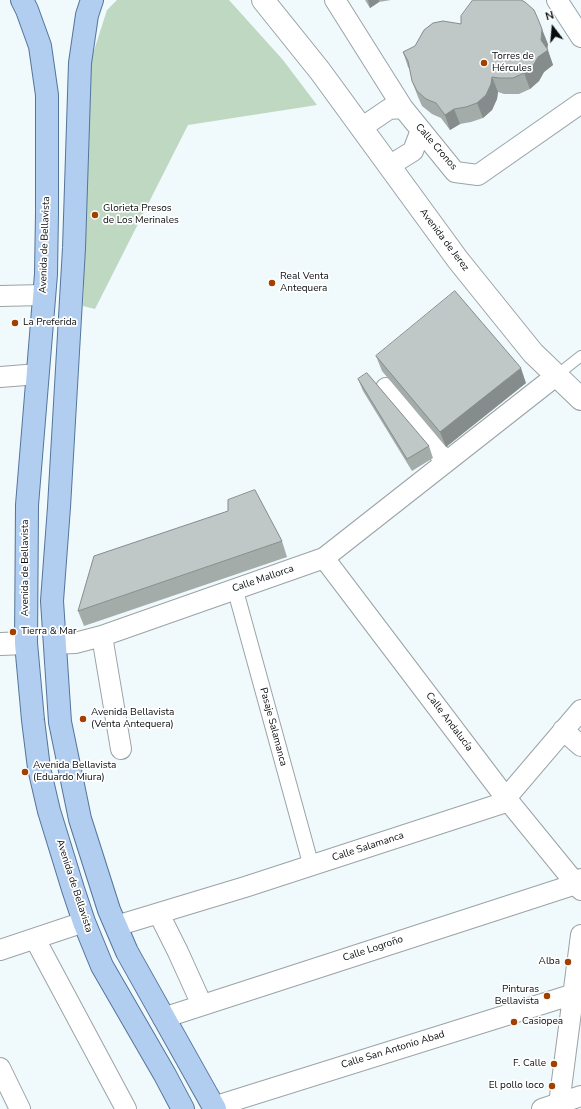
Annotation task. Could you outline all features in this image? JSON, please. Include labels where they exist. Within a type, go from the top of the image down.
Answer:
[{"type":"main road","name":"Avenida de Bellavista","points":[[22,0],[40,46],[47,95],[47,213],[44,295],[27,505],[26,643],[39,768],[49,811],[84,922],[102,966],[184,1109]]},
{"type":"main road","points":[[92,0],[87,15],[80,63],[74,248],[52,601],[60,722],[80,819],[109,910],[127,952],[214,1108]]},
{"type":"main road","name":"Avenida de Jerez","points":[[245,0],[320,71]]},
{"type":"main road","name":"Avenida de Jerez","points":[[263,0],[320,71],[458,260],[533,353],[581,399]]},
{"type":"main road","points":[[0,644],[26,643]]},
{"type":"street","name":"Calle Cronos","points":[[335,0],[402,108],[455,172],[478,175],[581,104]]},
{"type":"street","points":[[557,0],[581,37]]},
{"type":"street","points":[[361,128],[389,109],[402,108]]},
{"type":"street","points":[[389,166],[413,151],[421,130]]},
{"type":"street","points":[[0,296],[44,295]]},
{"type":"street","points":[[0,377],[38,374]]},
{"type":"street","name":"Calle Mallorca","points":[[54,644],[75,643],[102,636],[324,558],[557,375]]},
{"type":"street","points":[[386,388],[446,462]]},
{"type":"street","name":"Calle Andalucía","points":[[324,558],[506,798],[579,884]]},
{"type":"street","name":"Pasaje Salamanca","points":[[235,589],[312,866]]},
{"type":"street","points":[[102,636],[121,749]]},
{"type":"street","name":"Calle Salamanca","points":[[116,926],[245,888],[503,803],[581,710]]},
{"type":"street","points":[[563,730],[581,746]]},
{"type":"street","name":"Calle Logroño","points":[[164,1018],[579,884]]},
{"type":"street","points":[[159,914],[202,1005]]},
{"type":"street","points":[[0,950],[84,922]]},
{"type":"street","points":[[550,1107],[574,994],[581,935]]},
{"type":"street","points":[[35,939],[126,1109]]},
{"type":"street","name":"Calle San Antonio Abad","points":[[214,1108],[574,994]]},
{"type":"street","points":[[0,1068],[20,1109]]},
{"type":"street","points":[[550,1107],[581,1096]]},
{"type":"lane","points":[[557,375],[581,356]]},
{"type":"green space","points":[[117,0],[229,0],[283,60],[317,105],[188,125],[95,309],[83,306],[90,63],[107,10]]},
{"type":"building","name":"Torres de Hércules","points":[[473,0],[521,0],[525,2],[534,10],[542,29],[541,40],[548,50],[538,57],[533,66],[524,73],[513,78],[492,77],[491,84],[486,95],[477,103],[454,109],[445,115],[436,103],[426,99],[417,91],[412,81],[408,61],[403,52],[415,46],[424,30],[433,23],[443,21],[461,24],[461,16]]},
{"type":"building","points":[[455,291],[521,368],[440,432],[376,356]]},
{"type":"building","points":[[367,373],[429,446],[407,459],[358,379]]},
{"type":"building","points":[[255,490],[282,541],[78,611],[94,556],[228,511],[228,500]]},
{"type":"place","name":"Torres de Hércules","points":[[484,63]]},
{"type":"place","name":"Glorieta Presos de Los Merinales","points":[[95,215]]},
{"type":"place","name":"Real Venta Antequera","points":[[272,283]]},
{"type":"place","name":"La Preferida","points":[[15,323]]},
{"type":"place","name":"Tierra & Mar","points":[[13,632]]},
{"type":"place","name":"Avenida Bellavista (Venta Antequera)","points":[[83,719]]},
{"type":"place","name":"Avenida Bellavista (Eduardo Miura)","points":[[25,772]]},
{"type":"place","name":"Alba","points":[[568,962]]},
{"type":"place","name":"Pinturas Bellavista","points":[[547,996]]},
{"type":"place","name":"Casiopea","points":[[514,1022]]},
{"type":"place","name":"F. Calle","points":[[554,1064]]},
{"type":"place","name":"El pollo loco","points":[[552,1086]]}]
